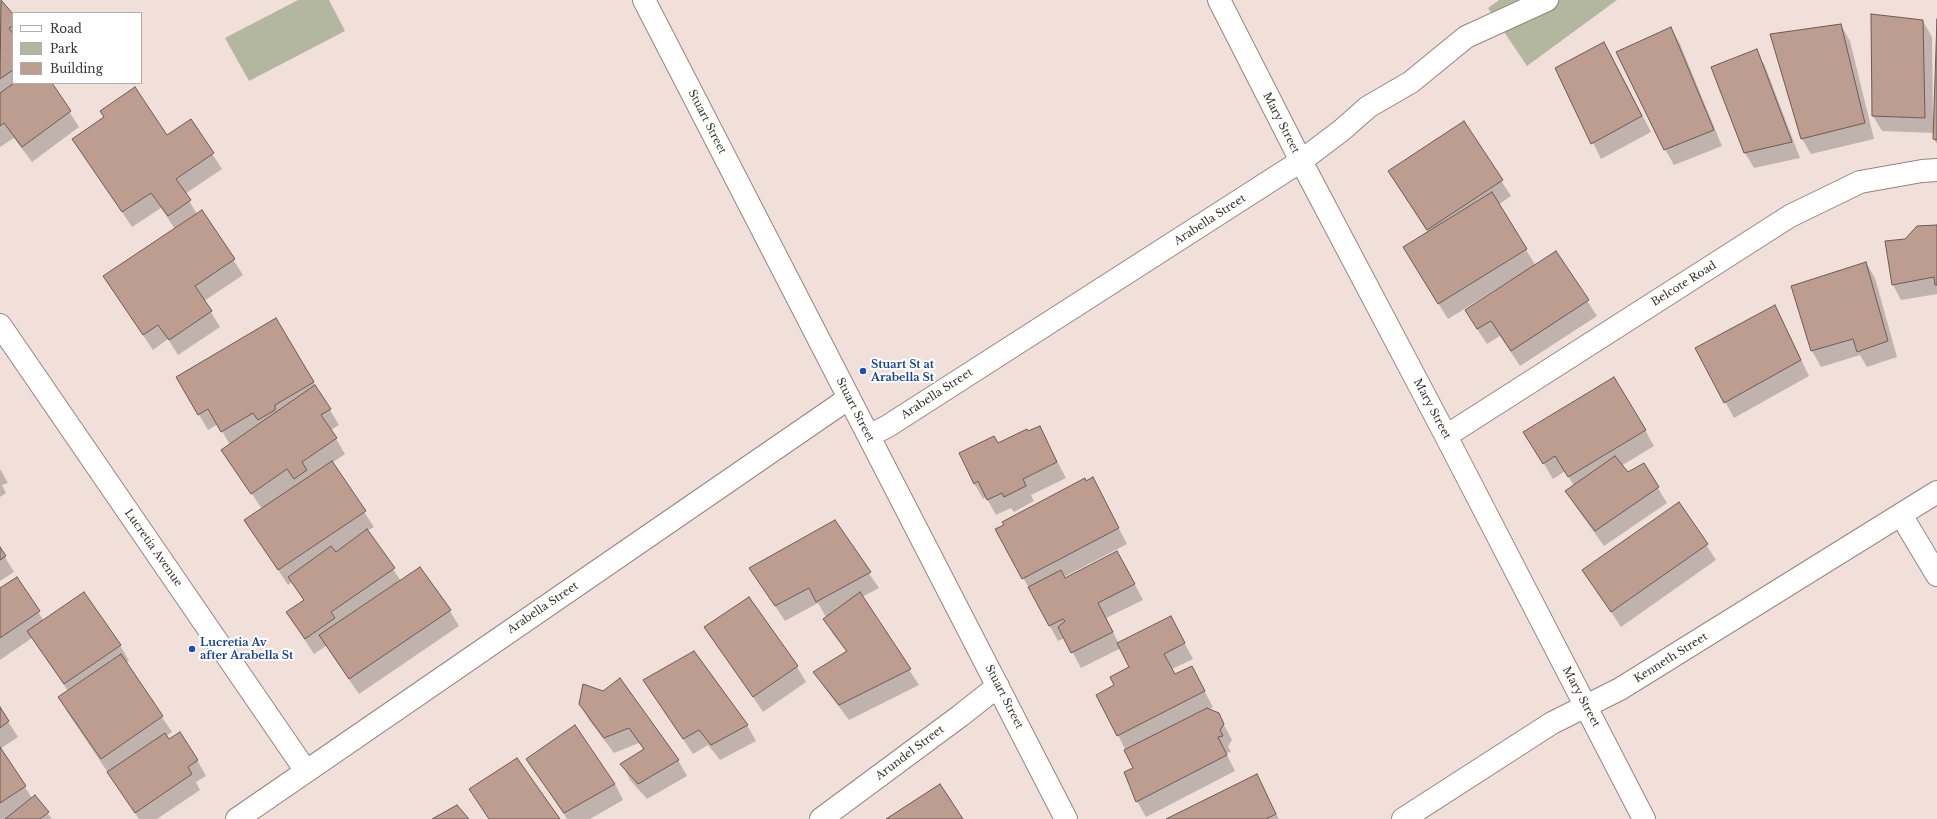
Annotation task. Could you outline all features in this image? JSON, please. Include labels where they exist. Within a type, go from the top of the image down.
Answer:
[{"type":"street","name":"Stuart Street","points":[[644,0],[1066,819]]},
{"type":"street","name":"Mary Street","points":[[1219,0],[1301,161],[1446,436],[1644,819]]},
{"type":"street","name":"Arabella Street","points":[[869,436],[888,426],[1301,161],[1342,130],[1368,107],[1411,82],[1466,37],[1547,0]]},
{"type":"street","name":"Belcote Road","points":[[1446,436],[1790,216],[1860,182],[1922,171],[1937,170]]},
{"type":"street","name":"Lucretia Avenue","points":[[0,325],[306,771]]},
{"type":"street","name":"Arabella Street","points":[[237,819],[849,398]]},
{"type":"street","name":"Kenneth Street","points":[[1403,819],[1552,723],[1620,689],[1937,492]]},
{"type":"street","points":[[1901,515],[1937,575]]},
{"type":"street","name":"Arundel Street","points":[[821,819],[998,686]]},
{"type":"green space","points":[[298,0],[329,0],[345,31],[249,81],[225,38]]},
{"type":"green space","points":[[1499,0],[1617,0],[1527,66],[1488,8]]},
{"type":"building","points":[[1,0],[12,13],[12,26],[9,28],[12,32],[12,71],[0,79]]},
{"type":"building","points":[[1871,14],[1923,20],[1925,118],[1872,116]]},
{"type":"building","points":[[1937,19],[1937,140],[1933,139]]},
{"type":"building","points":[[1841,24],[1865,123],[1801,139],[1770,34]]},
{"type":"building","points":[[1671,27],[1714,130],[1664,150],[1616,52]]},
{"type":"building","points":[[1604,42],[1642,116],[1591,144],[1555,68]]},
{"type":"building","points":[[1757,49],[1792,142],[1744,153],[1711,67]]},
{"type":"building","points":[[13,84],[53,84],[71,111],[22,147],[4,123],[0,126],[0,93]]},
{"type":"building","points":[[135,87],[167,135],[191,119],[214,153],[176,179],[191,200],[168,216],[151,193],[122,212],[72,139],[104,117],[100,111]]},
{"type":"building","points":[[1464,121],[1503,180],[1427,230],[1388,171]]},
{"type":"building","points":[[1492,192],[1527,249],[1438,304],[1403,247]]},
{"type":"building","points":[[202,210],[235,259],[195,286],[212,311],[169,340],[158,325],[143,335],[103,276]]},
{"type":"building","points":[[1937,225],[1937,285],[1935,285],[1934,277],[1892,285],[1885,241],[1905,239],[1917,226]]},
{"type":"building","points":[[1556,251],[1589,300],[1511,351],[1491,321],[1477,329],[1465,310]]},
{"type":"building","points":[[1866,262],[1888,341],[1857,352],[1853,339],[1811,351],[1791,286]]},
{"type":"building","points":[[1775,305],[1801,360],[1724,403],[1695,348]]},
{"type":"building","points":[[276,318],[314,382],[275,405],[275,410],[258,420],[253,413],[221,432],[208,409],[198,415],[176,377]]},
{"type":"building","points":[[1614,377],[1646,430],[1568,477],[1555,456],[1543,464],[1523,432]]},
{"type":"building","points":[[315,385],[331,409],[321,415],[337,438],[302,462],[307,470],[294,479],[287,469],[251,494],[221,450]]},
{"type":"building","points":[[1040,426],[1057,462],[1023,479],[1026,486],[1004,497],[1002,493],[987,500],[978,481],[974,484],[959,453],[994,436],[998,443],[1027,429],[1028,431]]},
{"type":"building","points":[[1615,456],[1628,472],[1644,463],[1659,487],[1595,531],[1565,491]]},
{"type":"building","points":[[332,461],[366,511],[278,570],[244,520]]},
{"type":"building","points":[[1093,477],[1119,528],[1022,579],[995,529],[1004,525],[1002,522],[1085,478],[1086,481]]},
{"type":"building","points":[[1679,502],[1708,544],[1611,612],[1582,570]]},
{"type":"building","points":[[835,520],[871,572],[816,602],[809,588],[775,606],[749,568]]},
{"type":"building","points":[[367,529],[395,568],[331,612],[335,618],[305,639],[286,612],[304,600],[288,577],[331,546],[336,552]]},
{"type":"building","points":[[0,547],[6,556],[0,560]]},
{"type":"building","points":[[1117,551],[1135,584],[1098,603],[1113,632],[1071,653],[1058,627],[1065,621],[1063,619],[1049,626],[1028,587],[1061,570],[1065,578]]},
{"type":"building","points":[[420,567],[451,610],[349,679],[319,635]]},
{"type":"building","points":[[17,577],[40,611],[0,638],[0,588]]},
{"type":"building","points":[[84,592],[121,645],[64,684],[27,631]]},
{"type":"building","points":[[860,592],[911,669],[839,705],[813,672],[847,651],[823,619]]},
{"type":"building","points":[[749,597],[798,666],[753,697],[704,627]]},
{"type":"building","points":[[1171,616],[1185,643],[1164,654],[1175,674],[1192,666],[1205,691],[1117,736],[1096,695],[1114,685],[1110,677],[1129,667],[1117,643]]},
{"type":"building","points":[[694,651],[748,725],[711,745],[699,730],[683,739],[643,680]]},
{"type":"building","points":[[121,654],[163,716],[101,759],[58,697]]},
{"type":"building","points":[[620,678],[679,760],[638,784],[620,764],[644,749],[629,728],[604,738],[579,704],[583,684],[603,691]]},
{"type":"building","points":[[0,707],[9,721],[0,728]]},
{"type":"building","points":[[1207,708],[1219,713],[1224,724],[1220,730],[1223,736],[1218,737],[1227,755],[1136,802],[1124,772],[1133,768],[1124,750]]},
{"type":"building","points":[[575,725],[615,784],[564,813],[526,759]]},
{"type":"building","points":[[180,732],[198,760],[188,767],[192,774],[135,813],[107,772],[165,733],[169,739]]},
{"type":"building","points":[[0,747],[26,786],[0,803]]},
{"type":"building","points":[[517,758],[560,819],[489,819],[469,789]]},
{"type":"building","points":[[1257,774],[1276,814],[1266,819],[1166,819]]},
{"type":"building","points":[[940,784],[963,819],[886,819]]},
{"type":"building","points":[[35,795],[49,812],[40,819],[5,819]]},
{"type":"building","points":[[457,805],[469,819],[432,819]]},
{"type":"place","name":"Stuart St at Arabella St","points":[[863,371]]},
{"type":"place","name":"Lucretia Av after Arabella St","points":[[192,649]]}]
